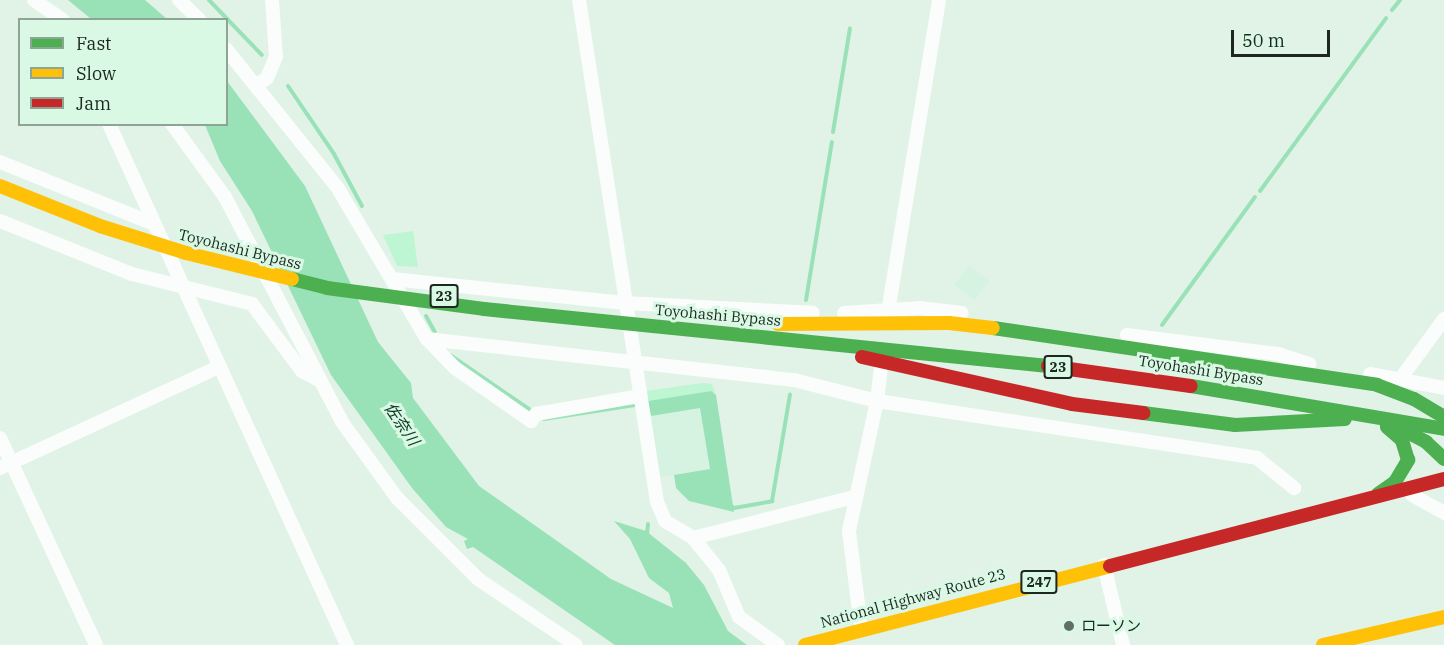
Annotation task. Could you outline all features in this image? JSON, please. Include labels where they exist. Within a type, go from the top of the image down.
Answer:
[{"type":"main road","name":"Toyohashi Bypass","points":[[0,178],[103,219],[168,239],[329,279],[663,321],[903,346],[1215,383],[1444,420]]},
{"type":"main road","name":"Toyohashi Bypass","points":[[0,186],[100,226],[186,254],[327,288],[484,309],[832,342],[903,346]]},
{"type":"main road","points":[[663,321],[905,326],[949,323],[1059,336],[1377,385],[1414,399],[1444,420]]},
{"type":"main road","points":[[832,342],[856,356],[900,368],[1072,404],[1235,425],[1369,420],[1412,434],[1444,459]]},
{"type":"main road","name":"Toyohashi Bypass","points":[[1215,383],[1444,429]]},
{"type":"main road","points":[[1369,420],[1395,432],[1408,453],[1404,468],[1395,482],[1374,497]]},
{"type":"main road","name":"247","points":[[1274,524],[1444,479]]},
{"type":"main road","name":"247","points":[[1274,524],[1444,488]]},
{"type":"main road","name":"National Highway Route 23","points":[[805,645],[861,628],[1104,565],[1274,524]]},
{"type":"main road","points":[[1323,645],[1444,617]]},
{"type":"main road","points":[[861,628],[863,645]]},
{"type":"street","points":[[34,0],[60,18]]},
{"type":"street","points":[[179,0],[198,18]]},
{"type":"street","points":[[256,85],[267,78],[276,57],[272,0]]},
{"type":"street","points":[[579,0],[657,502],[665,521],[693,538],[719,570],[740,617],[778,645]]},
{"type":"street","points":[[861,628],[850,553],[854,497],[877,401],[889,309],[939,0]]},
{"type":"street","points":[[228,51],[337,187],[427,339],[455,368],[531,421],[536,414],[640,396]]},
{"type":"street","points":[[110,126],[347,645]]},
{"type":"street","points":[[173,126],[225,197],[317,379],[369,462],[433,537],[478,579],[576,645]]},
{"type":"street","points":[[0,162],[154,224]]},
{"type":"street","points":[[0,221],[88,258],[183,287],[252,304],[302,371],[317,379]]},
{"type":"street","points":[[392,279],[625,303],[839,314],[920,308],[1278,354],[1300,363],[1401,378],[1444,388]]},
{"type":"street","points":[[1401,378],[1444,319]]},
{"type":"street","points":[[427,339],[794,380],[877,401],[1257,458],[1294,488]]},
{"type":"street","points":[[6,465],[219,367]]},
{"type":"street","points":[[0,438],[6,465],[96,645]]},
{"type":"street","points":[[1412,495],[1444,513]]},
{"type":"street","points":[[693,538],[854,497]]},
{"type":"street","points":[[1104,565],[1123,645]]},
{"type":"shaded area","points":[[413,231],[418,267],[397,266],[383,235]]},
{"type":"shaded area","points":[[969,266],[989,281],[975,300],[955,285]]},
{"type":"shaded area","points":[[702,383],[712,384],[716,395],[711,391],[648,401],[646,391]]},
{"type":"shaded area","points":[[700,408],[710,469],[660,477],[651,416]]},
{"type":"water","points":[[68,0],[145,0],[166,18],[90,18]]},
{"type":"water","name":"佐奈川","points":[[228,82],[305,186],[378,342],[411,383],[413,398],[479,486],[611,579],[673,608],[669,593],[649,578],[630,539],[614,521],[646,531],[686,563],[704,585],[728,631],[747,645],[615,645],[473,547],[467,549],[464,541],[468,539],[446,527],[412,488],[331,375],[252,211],[220,161],[205,126],[228,126]]},
{"type":"water","points":[[711,391],[716,395],[734,512],[689,501],[676,488],[674,475],[710,469],[700,408],[651,416],[648,401]]},
{"type":"waterway","points":[[209,0],[226,18]]},
{"type":"waterway","points":[[1392,10],[1400,0]]},
{"type":"waterway","points":[[1260,191],[1386,18]]},
{"type":"waterway","points":[[228,20],[262,55]]},
{"type":"waterway","points":[[833,132],[850,28]]},
{"type":"waterway","points":[[288,86],[334,154],[362,206]]},
{"type":"waterway","points":[[806,300],[832,142]]},
{"type":"waterway","points":[[1162,325],[1255,197]]},
{"type":"waterway","points":[[426,316],[435,332]]},
{"type":"waterway","points":[[450,355],[529,409]]},
{"type":"waterway","points":[[730,505],[734,508],[772,501],[790,395]]},
{"type":"waterway","points":[[544,419],[635,405]]},
{"type":"waterway","points":[[647,534],[648,524]]},
{"type":"traffic: fast","points":[[292,279],[327,288],[484,309],[1048,366]]},
{"type":"traffic: fast","points":[[993,328],[1377,385],[1414,399],[1444,417]]},
{"type":"traffic: fast","points":[[1191,386],[1444,429]]},
{"type":"traffic: fast","points":[[1143,413],[1235,425],[1345,419]]},
{"type":"traffic: fast","points":[[1378,494],[1395,482],[1408,460],[1402,440],[1387,427]]},
{"type":"traffic: fast","points":[[1400,428],[1426,442],[1444,459]]},
{"type":"traffic: slow","points":[[0,186],[100,226],[186,253],[292,279]]},
{"type":"traffic: slow","points":[[778,324],[949,323],[993,328]]},
{"type":"traffic: slow","points":[[805,645],[1110,566]]},
{"type":"traffic: slow","points":[[1323,645],[1444,617]]},
{"type":"traffic: jam","points":[[862,357],[1072,404],[1143,413]]},
{"type":"traffic: jam","points":[[1048,366],[1191,386]]},
{"type":"traffic: jam","points":[[1110,566],[1444,479]]},
{"type":"place","name":"ローソン","points":[[1069,626]]}]
